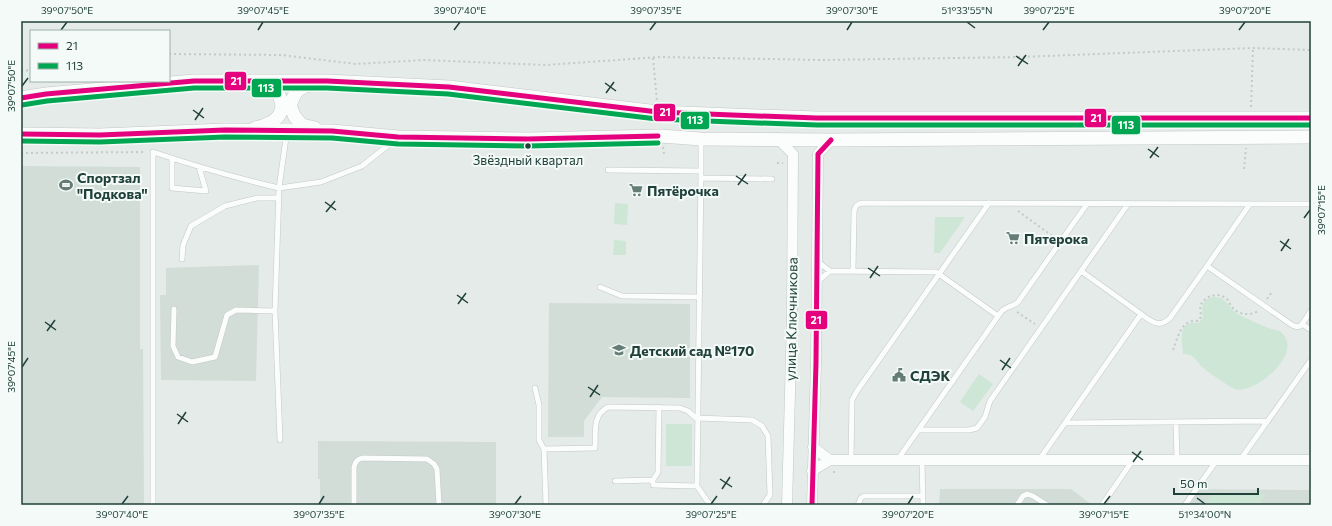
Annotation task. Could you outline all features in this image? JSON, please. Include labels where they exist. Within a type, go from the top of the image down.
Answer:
[{"type":"street","points":[[240,80],[276,90],[283,106],[277,119],[266,126],[240,131]]},
{"type":"street","points":[[21,98],[46,94],[186,82],[240,80],[449,87],[658,112],[732,115],[817,118],[1311,118]]},
{"type":"street","points":[[328,82],[303,86],[295,93],[290,106],[295,117],[302,126],[332,131],[398,137],[528,139],[661,136],[701,139],[777,138],[831,140],[1311,137]]},
{"type":"street","points":[[21,134],[100,135],[225,130],[332,131]]},
{"type":"street","name":"улица Ключникова","points":[[777,138],[792,154],[792,317],[787,505]]},
{"type":"street","name":"улица Ключникова","points":[[812,505],[818,154],[831,140]]},
{"type":"street","points":[[813,447],[830,460]]},
{"type":"street","points":[[812,471],[830,460],[1311,460]]},
{"type":"lane","points":[[280,440],[275,311],[279,188],[286,131]]},
{"type":"lane","points":[[153,505],[153,152],[241,179],[279,188],[321,182],[362,166],[398,137]]},
{"type":"lane","points":[[701,139],[697,486],[710,505]]},
{"type":"lane","points":[[172,158],[172,188],[206,191],[199,167]]},
{"type":"lane","points":[[608,170],[701,172]]},
{"type":"lane","points":[[701,178],[772,179]]},
{"type":"lane","points":[[182,258],[183,245],[191,226],[225,206],[257,198],[279,198]]},
{"type":"lane","points":[[851,460],[852,400],[989,203]]},
{"type":"lane","points":[[853,271],[854,212],[855,206],[858,204],[1311,204]]},
{"type":"lane","points":[[897,460],[998,316],[1004,308],[1015,305],[1018,302],[1087,204]]},
{"type":"lane","points":[[918,430],[969,430],[977,428],[985,416],[990,401],[1128,204]]},
{"type":"lane","points":[[1080,271],[1151,321],[1160,324],[1165,323],[1250,204]]},
{"type":"lane","points":[[817,261],[830,271],[936,272],[998,316]]},
{"type":"lane","points":[[1207,266],[1296,327],[1302,324],[1311,311]]},
{"type":"lane","points":[[817,282],[830,271]]},
{"type":"lane","points":[[600,288],[622,296],[699,297]]},
{"type":"lane","points":[[174,308],[173,346],[178,357],[192,362],[215,357],[227,315],[231,312],[236,310],[275,311]]},
{"type":"lane","points":[[1039,460],[1141,314]]},
{"type":"lane","points":[[1302,324],[1311,330]]},
{"type":"lane","points":[[1240,460],[1311,360]]},
{"type":"lane","points":[[535,388],[539,405],[539,440],[544,449],[546,505]]},
{"type":"lane","points":[[544,449],[595,448],[596,417],[602,410],[608,407],[680,408],[698,418],[752,420],[762,426],[768,436],[770,496],[763,505]]},
{"type":"lane","points":[[659,407],[658,472],[653,485],[697,486]]},
{"type":"lane","points":[[1065,423],[1268,420]]},
{"type":"lane","points":[[1176,422],[1177,460]]},
{"type":"lane","points":[[354,505],[354,467],[355,462],[363,458],[427,459],[434,464],[437,469],[440,505]]},
{"type":"lane","points":[[922,460],[923,505]]},
{"type":"lane","points":[[1102,505],[1133,460]]},
{"type":"lane","points":[[1185,505],[1217,460]]},
{"type":"lane","points":[[615,482],[654,480]]},
{"type":"lane","points":[[1017,505],[1023,496],[1027,494],[1034,496],[1046,505]]},
{"type":"lane","points":[[858,505],[861,498],[864,496],[923,496]]},
{"type":"path","points":[[170,54],[281,55],[356,64],[424,60],[546,65],[660,57],[822,60],[1020,57],[1253,48],[1311,50]]},
{"type":"path","points":[[21,153],[153,152]]},
{"type":"path","points":[[777,163],[785,163]]},
{"type":"path","points":[[1017,203],[1018,212],[1061,242]]},
{"type":"path","points":[[1173,350],[1182,328],[1190,322],[1198,321],[1201,317],[1200,306],[1206,298],[1210,296],[1219,295],[1223,297],[1232,307],[1243,314],[1251,314],[1259,310]]},
{"type":"path","points":[[1010,307],[1041,328]]},
{"type":"shaded area","points":[[21,166],[140,167],[140,349],[143,349],[144,505],[21,505]]},
{"type":"shaded area","points":[[259,265],[256,381],[161,380],[160,295],[166,295],[166,268]]},
{"type":"shaded area","name":"Детский сад №170","points":[[549,303],[690,304],[690,398],[602,397],[584,421],[584,437],[548,437]]},
{"type":"shaded area","points":[[318,441],[496,442],[496,505],[320,505]]},
{"type":"shaded area","points":[[940,489],[1071,489],[1092,505],[939,505]]},
{"type":"shaded area","points":[[1192,489],[1311,490],[1311,505],[1181,505]]},
{"type":"green space","points":[[615,203],[628,204],[627,225],[614,224]]},
{"type":"green space","points":[[935,217],[965,217],[940,253],[934,253]]},
{"type":"green space","points":[[614,240],[626,241],[626,255],[613,255]]},
{"type":"green space","points":[[1218,297],[1225,301],[1238,314],[1263,326],[1280,331],[1287,341],[1287,349],[1284,358],[1278,367],[1261,382],[1252,387],[1240,390],[1232,388],[1202,367],[1193,357],[1183,354],[1182,332],[1184,328],[1187,324],[1199,323],[1203,317],[1203,304],[1207,299]]},
{"type":"green space","points":[[979,374],[993,384],[973,411],[960,402]]},
{"type":"green space","points":[[666,424],[692,424],[692,466],[666,466]]},
{"type":"green space","points":[[1212,493],[1266,494],[1258,505],[1209,505],[1206,502]]},
{"type":"transit line","name":"21","points":[[21,98],[46,94],[194,81],[327,81],[449,87],[658,112],[732,115],[817,118],[1311,118]]},
{"type":"transit line","name":"113","points":[[22,105],[47,101],[194,88],[327,88],[448,94],[657,119],[732,122],[817,125],[1311,125]]},
{"type":"transit line","name":"21","points":[[21,134],[100,135],[225,130],[332,131],[398,137],[528,139],[658,136]]},
{"type":"transit line","name":"113","points":[[21,141],[100,142],[225,137],[332,138],[398,144],[528,146],[658,143]]},
{"type":"transit line","name":"21","points":[[812,505],[816,363],[818,154],[831,140]]},
{"type":"place","name":"Звёздный квартал","points":[[528,146]]},
{"type":"place","name":"Спортзал \"Подкова\"","points":[[66,185]]},
{"type":"place","name":"Пятёрочка","points":[[636,190]]},
{"type":"place","name":"Пятерока","points":[[1013,238]]},
{"type":"place","name":"Детский сад №170","points":[[619,350]]},
{"type":"place","name":"СДЭК","points":[[899,375]]}]
